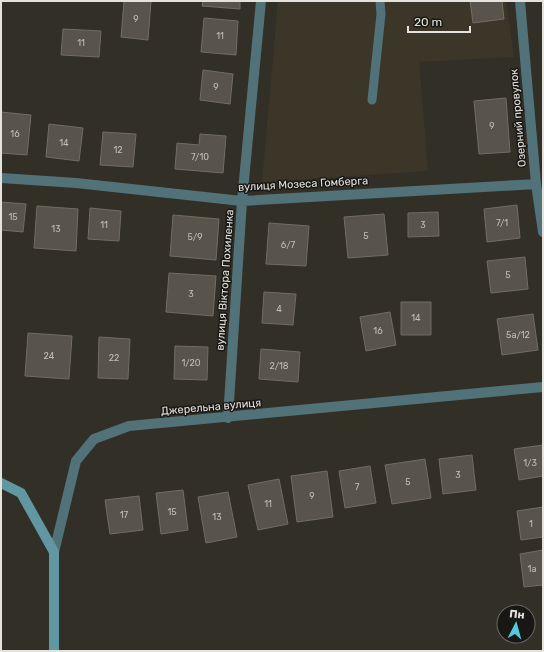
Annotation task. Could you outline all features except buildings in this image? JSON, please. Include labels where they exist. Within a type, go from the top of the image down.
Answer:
[{"type":"street","name":"вулиця Віктора Похиленка","points":[[228,418],[242,201],[261,1]]},
{"type":"street","name":"Озерний провулок","points":[[520,1],[536,184],[543,232]]},
{"type":"street","name":"вулиця Мозеса Гомберга","points":[[1,178],[76,183],[242,201],[536,184]]},
{"type":"street","name":"Джерельна вулиця","points":[[54,552],[76,461],[94,439],[129,426],[228,418],[543,387]]},
{"type":"street","points":[[1,483],[21,493],[54,552],[54,651]]},
{"type":"lane","points":[[372,100],[381,14],[380,1]]},
{"type":"shaded area","points":[[278,1],[506,1],[514,57],[419,62],[428,171],[262,182]]}]
